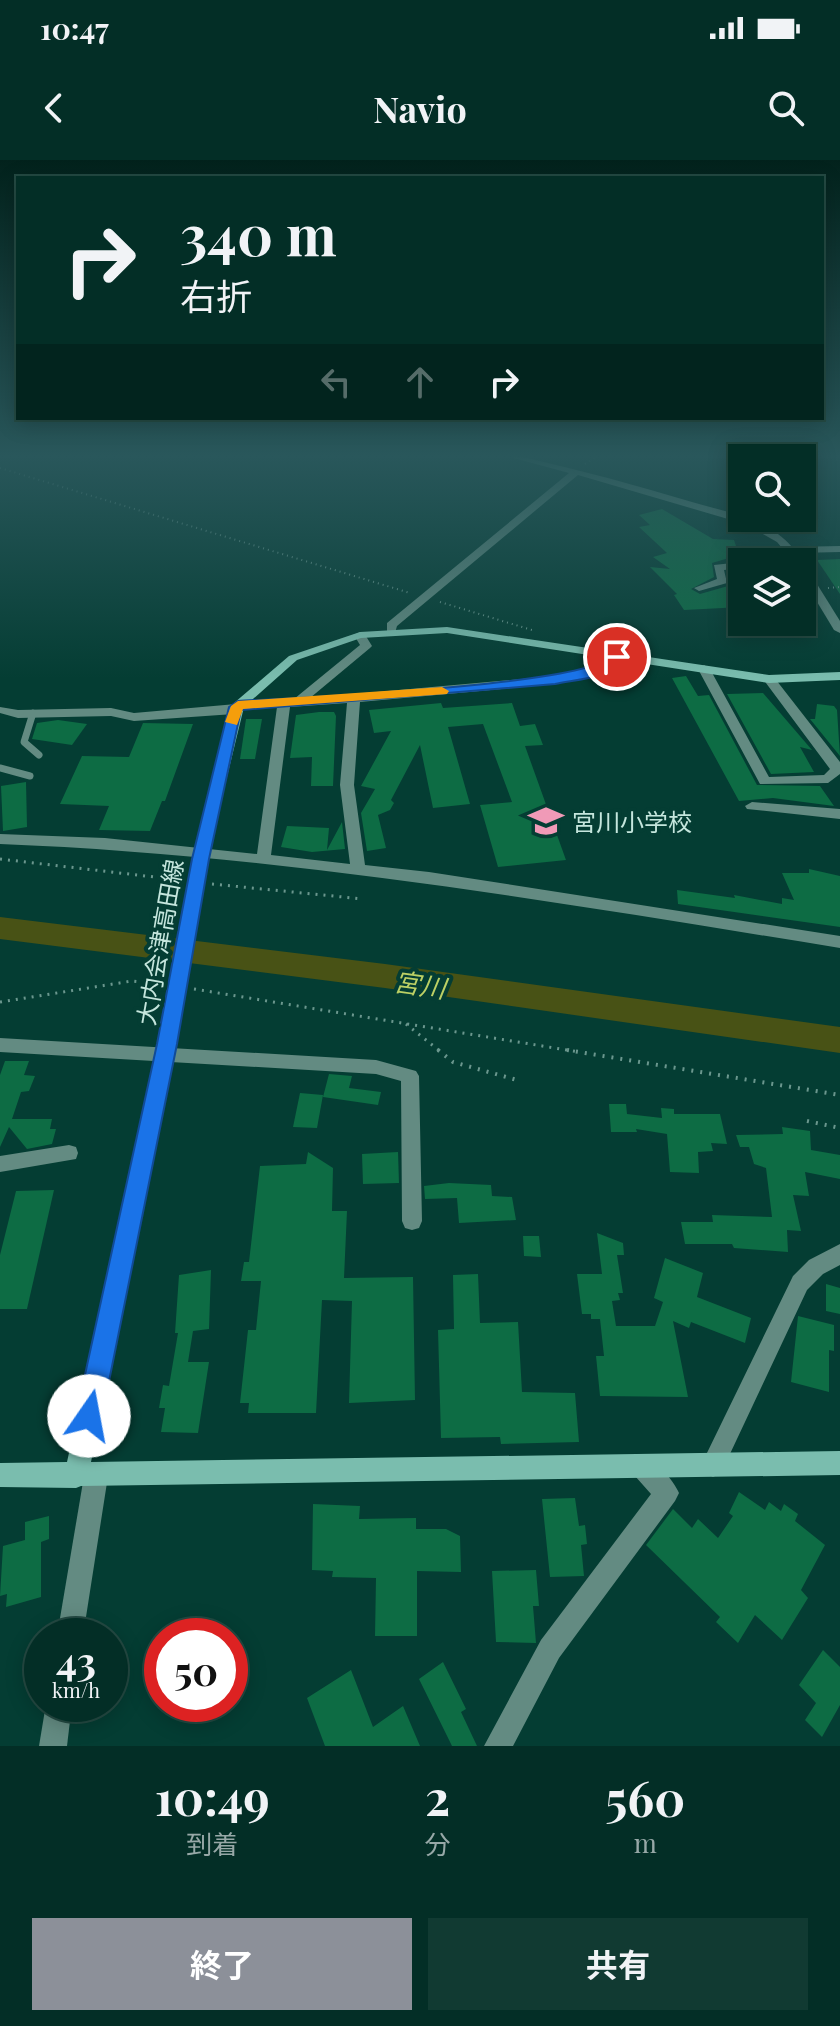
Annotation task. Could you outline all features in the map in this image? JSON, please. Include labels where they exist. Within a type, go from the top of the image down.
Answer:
[{"type":"main road","points":[[236,708],[293,658],[360,635],[391,631],[447,630],[769,679],[840,676]]},
{"type":"main road","name":"大内会津高田線","points":[[86,1476],[201,856],[236,708]]},
{"type":"main road","points":[[0,1475],[840,1463]]},
{"type":"street","points":[[391,631],[391,625],[505,531]]},
{"type":"street","points":[[765,531],[781,540],[788,548]]},
{"type":"street","points":[[816,553],[840,549]]},
{"type":"street","points":[[699,588],[723,581],[718,567],[728,566]]},
{"type":"street","points":[[816,591],[840,630]]},
{"type":"street","points":[[263,861],[289,704],[366,646],[360,635]]},
{"type":"street","points":[[2,710],[33,713],[81,710],[134,717],[354,699],[555,680],[599,671],[613,664],[617,657]]},
{"type":"street","points":[[704,669],[765,781],[828,779],[838,766],[769,679]]},
{"type":"street","points":[[354,699],[347,785],[358,870]]},
{"type":"street","points":[[752,806],[840,814]]},
{"type":"street","points":[[0,839],[105,843],[201,856],[429,877],[840,942]]},
{"type":"street","points":[[0,1045],[166,1049],[376,1067],[410,1076],[412,1221]]},
{"type":"street","points":[[0,1164],[69,1153]]},
{"type":"street","points":[[713,1465],[800,1283],[816,1267],[840,1254]]},
{"type":"street","points":[[498,1746],[550,1649],[667,1493],[643,1468]]},
{"type":"street","points":[[72,1618],[86,1476]]},
{"type":"street","points":[[53,1746],[56,1722]]},
{"type":"lane","points":[[33,713],[24,742],[39,755]]},
{"type":"lane","points":[[0,768],[30,776]]},
{"type":"path","points":[[208,531],[541,633]]},
{"type":"path","points":[[0,1002],[132,981],[166,985]]},
{"type":"path","points":[[180,987],[403,1021],[840,1095]]},
{"type":"path","points":[[403,1021],[453,1062],[517,1080]]},
{"type":"path","points":[[807,1121],[840,1128]]},
{"type":"building","points":[[643,531],[699,531],[713,539],[734,540],[737,548],[728,548],[728,558],[712,563],[714,577],[691,589],[700,594],[728,586],[728,608],[684,610],[674,595],[677,594],[650,567],[670,569],[653,557],[667,553]]},
{"type":"building","points":[[840,559],[840,594],[817,560]]},
{"type":"building","points":[[686,676],[698,696],[709,695],[757,785],[820,786],[834,806],[773,798],[739,801],[672,678]]},
{"type":"building","points":[[763,693],[812,750],[800,747],[814,772],[771,774],[727,694]]},
{"type":"building","points":[[441,703],[443,708],[512,703],[520,726],[535,724],[543,745],[525,746],[566,860],[498,867],[480,805],[512,802],[483,724],[448,727],[470,804],[433,808],[420,745],[391,800],[394,803],[390,810],[378,815],[386,848],[367,851],[361,813],[375,789],[361,786],[391,731],[374,733],[369,710]]},
{"type":"building","points":[[817,704],[834,706],[837,710],[840,756],[810,719],[815,719]]},
{"type":"building","points":[[334,712],[336,716],[333,786],[311,786],[312,757],[290,758],[296,715]]},
{"type":"building","points":[[246,719],[262,719],[255,759],[240,759]]},
{"type":"building","points":[[58,720],[87,724],[72,745],[32,739],[37,723]]},
{"type":"building","points":[[143,723],[193,724],[165,801],[162,801],[150,831],[99,830],[109,806],[60,804],[82,756],[129,757]]},
{"type":"building","points":[[26,782],[27,827],[3,831],[1,786]]},
{"type":"building","points":[[342,822],[345,849],[312,852],[281,847],[287,826],[329,828],[327,850]]},
{"type":"building","points":[[809,869],[840,876],[840,927],[678,904],[677,890],[735,898],[734,895],[782,904],[782,898],[794,900],[782,873],[809,873]]},
{"type":"building","points":[[5,1061],[29,1061],[24,1075],[35,1076],[29,1091],[21,1092],[12,1119],[52,1119],[50,1129],[56,1129],[52,1144],[27,1149],[9,1127],[0,1147],[0,1075]]},
{"type":"building","points":[[329,1074],[352,1076],[349,1088],[381,1092],[378,1105],[323,1097]]},
{"type":"building","points":[[300,1093],[323,1095],[317,1128],[293,1127]]},
{"type":"building","points":[[609,1104],[626,1104],[627,1114],[662,1118],[661,1108],[674,1109],[674,1114],[720,1114],[727,1144],[711,1143],[713,1151],[698,1152],[699,1173],[670,1172],[667,1134],[636,1129],[637,1132],[611,1132]]},
{"type":"building","points":[[782,1127],[810,1131],[811,1150],[840,1155],[840,1179],[805,1172],[809,1196],[793,1195],[801,1231],[787,1230],[788,1252],[734,1248],[732,1244],[685,1244],[681,1222],[713,1222],[712,1215],[772,1217],[766,1168],[754,1164],[749,1147],[740,1147],[736,1135],[783,1134]]},
{"type":"building","points":[[308,1152],[333,1168],[332,1211],[347,1211],[344,1278],[413,1277],[415,1400],[349,1403],[352,1301],[322,1300],[316,1413],[248,1413],[249,1403],[240,1403],[248,1330],[256,1330],[261,1281],[241,1281],[244,1262],[249,1262],[260,1166],[306,1164]]},
{"type":"building","points":[[398,1152],[399,1183],[363,1184],[362,1154]]},
{"type":"building","points":[[449,1183],[491,1185],[492,1196],[512,1197],[516,1220],[459,1223],[457,1198],[425,1199],[424,1186]]},
{"type":"building","points":[[54,1190],[27,1309],[0,1309],[0,1255],[16,1191]]},
{"type":"building","points":[[597,1233],[623,1243],[624,1255],[617,1255],[623,1293],[618,1293],[620,1300],[612,1301],[616,1326],[655,1326],[663,1302],[654,1298],[665,1258],[703,1273],[697,1297],[751,1318],[745,1343],[691,1322],[689,1328],[673,1321],[688,1397],[600,1396],[596,1356],[604,1356],[600,1319],[591,1319],[591,1314],[582,1314],[577,1274],[602,1274]]},
{"type":"building","points":[[523,1236],[539,1236],[541,1257],[524,1256]]},
{"type":"building","points":[[211,1270],[209,1329],[193,1331],[188,1362],[209,1362],[198,1433],[161,1432],[165,1408],[159,1408],[163,1385],[169,1386],[178,1333],[175,1333],[179,1275]]},
{"type":"building","points":[[478,1274],[480,1323],[518,1322],[522,1392],[575,1393],[579,1442],[501,1444],[500,1437],[441,1438],[438,1330],[454,1329],[453,1275]]},
{"type":"building","points":[[826,1284],[840,1288],[840,1314],[826,1311]]},
{"type":"building","points":[[798,1316],[834,1325],[834,1351],[829,1350],[829,1392],[791,1382]]},
{"type":"building","points":[[739,1492],[765,1510],[769,1502],[781,1511],[784,1504],[798,1514],[795,1521],[825,1545],[801,1590],[808,1598],[782,1640],[755,1615],[738,1643],[716,1622],[720,1617],[646,1545],[673,1509],[692,1528],[698,1519],[718,1538],[733,1516],[729,1513]]},
{"type":"building","points":[[575,1498],[579,1526],[585,1525],[587,1544],[581,1545],[584,1576],[550,1577],[542,1499]]},
{"type":"building","points":[[313,1504],[360,1506],[359,1519],[416,1518],[416,1529],[446,1529],[460,1536],[461,1572],[417,1571],[417,1636],[375,1636],[376,1578],[332,1577],[333,1571],[312,1570]]},
{"type":"building","points":[[49,1516],[49,1539],[41,1542],[41,1597],[6,1607],[7,1594],[0,1596],[3,1546],[25,1540],[25,1522]]},
{"type":"building","points":[[536,1570],[539,1606],[533,1606],[536,1643],[496,1642],[492,1571]]},
{"type":"building","points":[[823,1650],[840,1667],[840,1705],[822,1737],[805,1720],[816,1703],[799,1685]]},
{"type":"building","points":[[443,1662],[466,1709],[461,1712],[477,1746],[452,1746],[419,1679]]},
{"type":"building","points":[[351,1670],[373,1727],[403,1706],[420,1746],[325,1746],[307,1698]]},
{"type":"waterway","name":"宮川","points":[[0,928],[385,976],[840,1040]]},
{"type":"slow traffic","points":[[232,722],[238,706],[442,691]]},
{"type":"place","name":"宮川小学校","points":[[546,821]]},
{"type":"route","points":[[89,1416],[167,1044],[200,859],[234,710],[238,706],[384,697],[555,680],[599,671],[613,664],[617,657]]}]
